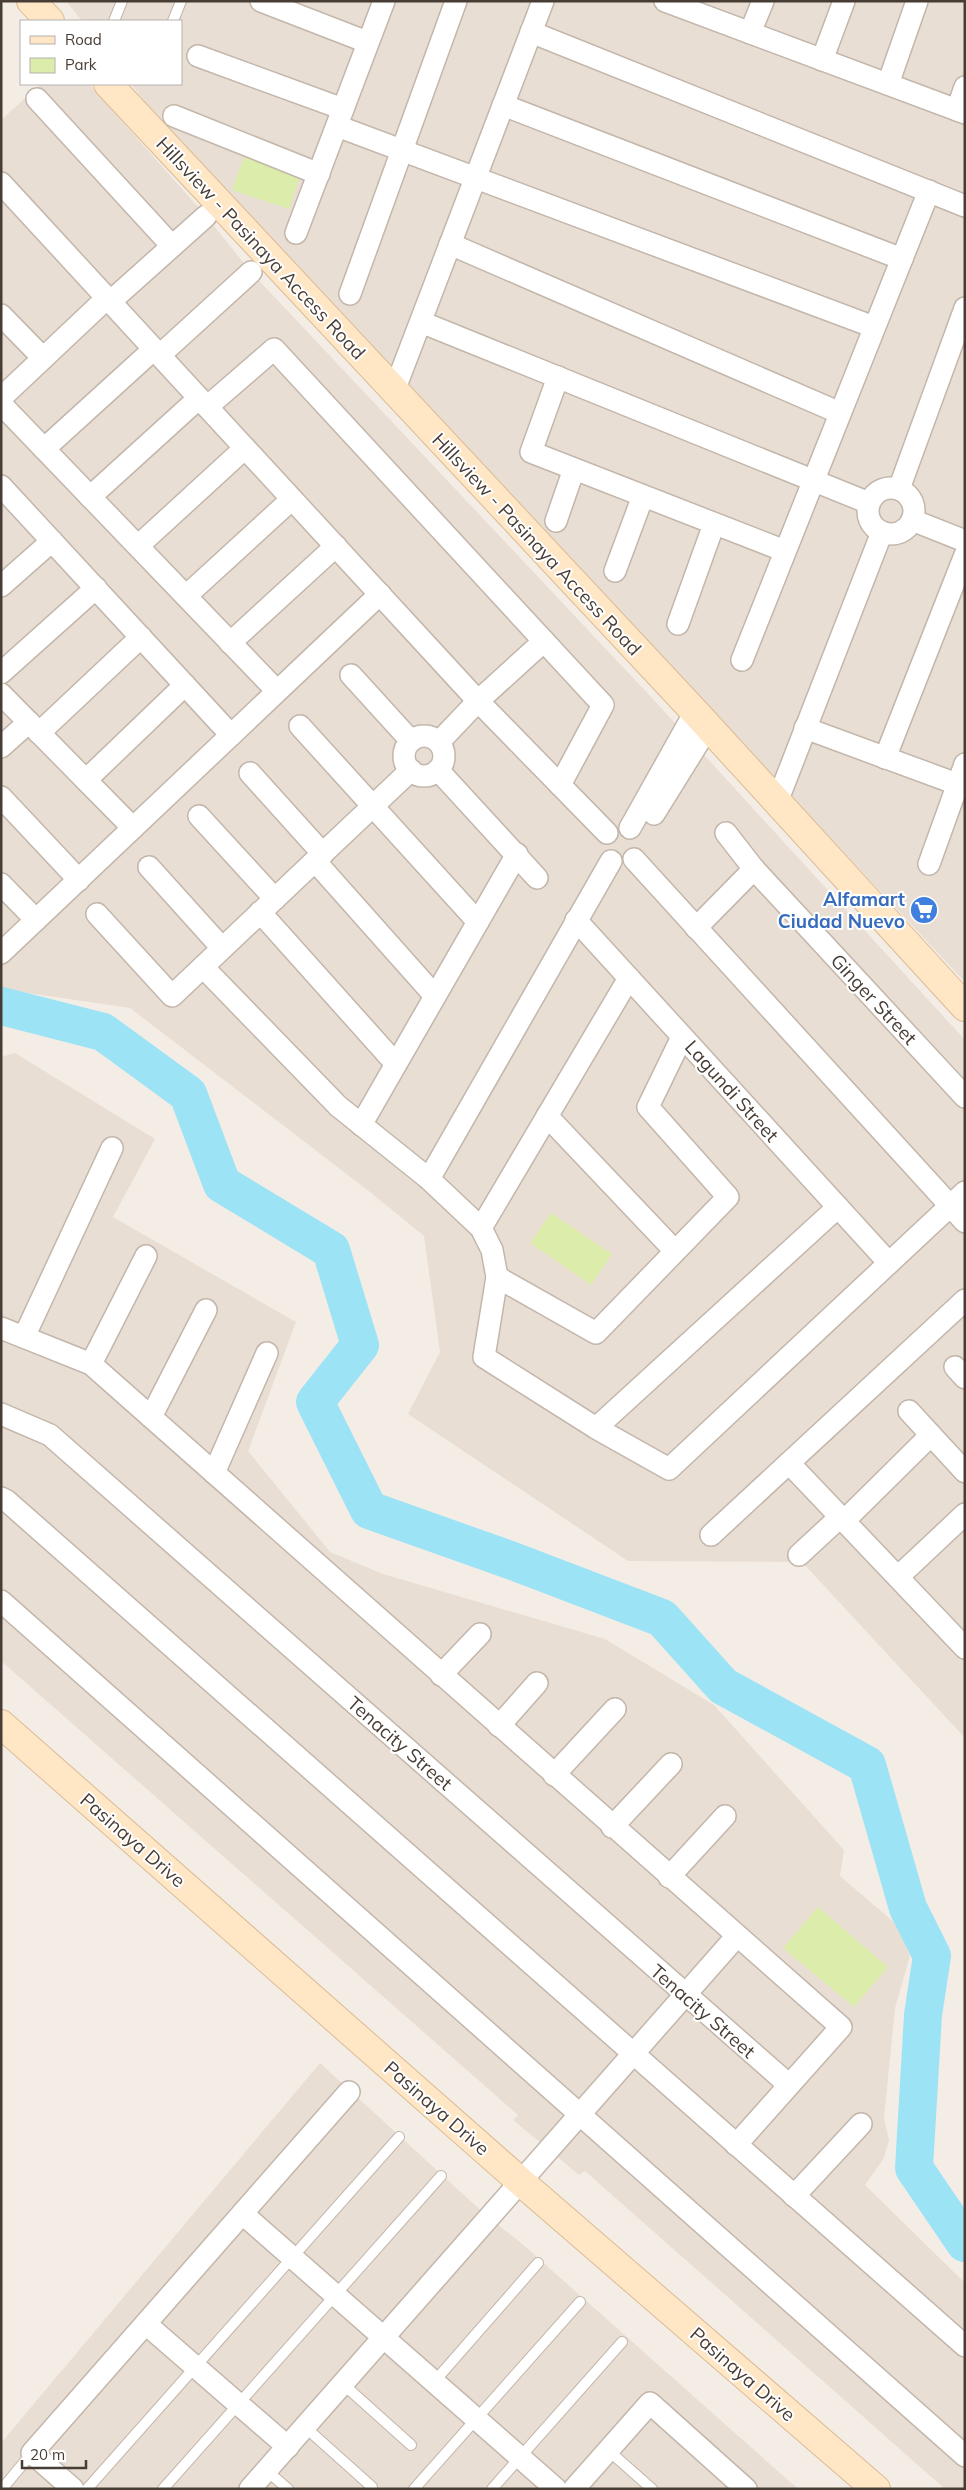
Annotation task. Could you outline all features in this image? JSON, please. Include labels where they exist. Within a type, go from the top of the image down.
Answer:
[{"type":"street","points":[[31,1],[49,20]]},
{"type":"street","points":[[261,1],[368,42]]},
{"type":"street","points":[[296,233],[384,1]]},
{"type":"street","points":[[350,294],[456,1]]},
{"type":"street","points":[[394,391],[543,1]]},
{"type":"street","points":[[750,33],[763,1]]},
{"type":"street","points":[[822,60],[844,1]]},
{"type":"street","points":[[888,84],[916,1]]},
{"type":"street","points":[[677,3],[750,33],[961,112],[965,87]]},
{"type":"street","points":[[531,32],[965,206]]},
{"type":"street","points":[[198,56],[340,118],[403,151],[874,327]]},
{"type":"street","name":"Hillsview - Pasinaya Access Road","points":[[109,85],[702,720],[965,1007]]},
{"type":"street","points":[[37,99],[172,246]]},
{"type":"street","points":[[503,105],[902,259]]},
{"type":"street","points":[[174,116],[319,174]]},
{"type":"street","points":[[1,183],[478,700],[607,833]]},
{"type":"street","points":[[742,660],[929,191]]},
{"type":"street","points":[[1,398],[43,358],[206,216]]},
{"type":"street","points":[[450,244],[840,412]]},
{"type":"street","points":[[44,449],[251,272]]},
{"type":"street","points":[[899,489],[965,308]]},
{"type":"street","points":[[1,315],[43,358]]},
{"type":"street","points":[[420,322],[869,503]]},
{"type":"street","points":[[90,497],[203,402],[274,349],[603,705],[560,785]]},
{"type":"street","points":[[558,377],[531,452],[785,551]]},
{"type":"street","points":[[1,404],[277,692]]},
{"type":"street","points":[[138,546],[245,448]]},
{"type":"street","points":[[556,521],[574,469]]},
{"type":"street","points":[[899,489],[912,502],[914,514],[912,520],[902,530],[888,534],[882,532],[871,523],[868,516],[869,503],[881,490],[899,489]]},
{"type":"street","points":[[2,490],[96,588],[231,735]]},
{"type":"street","points":[[615,571],[643,496]]},
{"type":"street","points":[[186,596],[292,499]]},
{"type":"street","points":[[912,520],[965,541]]},
{"type":"street","points":[[678,624],[714,524]]},
{"type":"street","points":[[777,802],[882,532]]},
{"type":"street","points":[[1,586],[52,541]]},
{"type":"street","points":[[230,643],[336,546]]},
{"type":"street","points":[[885,758],[965,555]]},
{"type":"street","points":[[1,673],[96,588]]},
{"type":"street","points":[[1,953],[380,594]]},
{"type":"street","points":[[1,747],[34,727],[141,637]]},
{"type":"street","points":[[439,742],[478,700],[544,641]]},
{"type":"street","points":[[351,675],[411,741]]},
{"type":"street","points":[[86,780],[185,685]]},
{"type":"street","points":[[1,694],[133,828]]},
{"type":"street","points":[[635,833],[618,827],[607,833],[602,845],[603,851],[611,861],[623,864],[634,859],[640,849],[635,833],[702,720]]},
{"type":"street","points":[[300,726],[478,922]]},
{"type":"street","points":[[805,728],[961,786]]},
{"type":"street","points":[[425,736],[439,742],[444,756],[438,770],[424,776],[411,770],[404,757],[411,741],[425,736]]},
{"type":"street","points":[[929,864],[961,786],[965,764]]},
{"type":"street","points":[[97,914],[172,996],[411,770]]},
{"type":"street","points":[[438,770],[518,854],[537,878]]},
{"type":"street","points":[[250,773],[435,996]]},
{"type":"street","points":[[1,797],[79,880]]},
{"type":"street","points":[[198,816],[396,1064]]},
{"type":"street","name":"Ginger Street","points":[[726,833],[754,869],[965,1097]]},
{"type":"street","points":[[361,1125],[518,854]]},
{"type":"street","points":[[634,859],[696,928],[957,1199],[965,1222]]},
{"type":"street","points":[[429,1179],[611,861]]},
{"type":"street","points":[[149,868],[222,948]]},
{"type":"street","points":[[696,928],[754,869]]},
{"type":"street","points":[[1,884],[36,920]]},
{"type":"street","name":"Lagundi Street","points":[[576,920],[889,1263]]},
{"type":"street","points":[[203,967],[338,1106],[429,1179],[481,1228],[492,1250],[497,1277],[484,1357],[596,1428],[669,1469],[957,1199]]},
{"type":"street","points":[[481,1228],[629,978]]},
{"type":"street","points":[[497,1277],[596,1333],[728,1197],[648,1107],[682,1037]]},
{"type":"street","points":[[547,1116],[675,1251]]},
{"type":"street","points":[[24,1337],[112,1148]]},
{"type":"street","points":[[596,1428],[838,1207]]},
{"type":"street","points":[[91,1364],[146,1256]]},
{"type":"street","points":[[711,1535],[965,1300]]},
{"type":"street","points":[[151,1417],[206,1310]]},
{"type":"street","points":[[1,1328],[91,1364],[736,1937],[841,2027],[736,2145]]},
{"type":"street","points":[[214,1474],[267,1353]]},
{"type":"street","points":[[909,1411],[965,1472]]},
{"type":"street","name":"Tenacity Street","points":[[1,1414],[50,1435],[789,2085]]},
{"type":"street","points":[[799,1555],[842,1520],[931,1435]]},
{"type":"street","points":[[789,1463],[898,1578],[960,1633]]},
{"type":"street","points":[[1,1498],[22,1514],[965,2346]]},
{"type":"street","points":[[898,1578],[965,1514]]},
{"type":"street","points":[[1,1601],[965,2456]]},
{"type":"street","points":[[441,1675],[480,1634]]},
{"type":"street","points":[[499,1726],[537,1682]]},
{"type":"street","points":[[554,1775],[615,1708]]},
{"type":"street","name":"Pasinaya Drive","points":[[1,1724],[520,2182],[876,2489]]},
{"type":"street","points":[[612,1827],[671,1764]]},
{"type":"street","points":[[669,1877],[726,1816]]},
{"type":"street","points":[[250,2489],[736,1937]]},
{"type":"street","points":[[73,2489],[32,2453],[349,2092]]},
{"type":"street","points":[[794,2196],[861,2124]]},
{"type":"street","points":[[243,2214],[556,2489]]},
{"type":"street","points":[[146,2324],[288,2447]]},
{"type":"street","points":[[574,2489],[650,2403],[746,2489]]},
{"type":"lane","points":[[114,20],[122,1]]},
{"type":"lane","points":[[173,20],[181,1]]},
{"type":"lane","points":[[87,2489],[399,2137]]},
{"type":"lane","points":[[163,2489],[441,2176]]},
{"type":"lane","points":[[434,2382],[538,2263]]},
{"type":"lane","points":[[414,2489],[580,2302]]},
{"type":"lane","points":[[492,2489],[622,2342]]},
{"type":"lane","points":[[343,2384],[411,2445]]},
{"type":"lane","points":[[305,2427],[372,2487]]},
{"type":"lane","points":[[608,2450],[652,2489]]},
{"type":"lane","points":[[2,2489],[32,2453]]},
{"type":"lane","points":[[266,2470],[288,2489]]},
{"type":"shaded area","points":[[66,1],[965,1],[965,982],[164,126],[132,85],[182,85],[182,20],[81,20]]},
{"type":"shaded area","points":[[40,85],[90,85],[206,216],[251,272],[652,698],[965,1040],[965,1738],[802,1562],[628,1561],[408,1414],[440,1352],[424,1236],[370,1192],[130,1008],[1,989],[1,120]]},
{"type":"shaded area","points":[[15,1053],[155,1139],[113,1217],[296,1322],[248,1451],[330,1552],[383,1574],[605,1639],[714,1705],[844,1850],[840,1876],[895,1923],[910,1956],[895,2008],[884,2118],[889,2140],[884,2158],[865,2185],[965,2283],[965,2489],[945,2489],[585,2171],[579,2175],[513,2120],[518,2115],[1,1661],[1,1057]]},
{"type":"shaded area","points":[[320,2063],[489,2218],[520,2242],[798,2489],[1,2489],[1,2443]]},
{"type":"green space","points":[[245,154],[301,173],[289,209],[232,190]]},
{"type":"green space","points":[[551,1213],[612,1254],[591,1285],[530,1243]]},
{"type":"green space","points":[[818,1907],[888,1967],[854,2007],[783,1948]]},
{"type":"waterway","points":[[1,1006],[103,1032],[188,1094],[222,1184],[331,1250],[360,1345],[315,1402],[369,1510],[510,1560],[662,1618],[723,1686],[867,1765],[908,1908],[932,1956],[923,2015],[914,2168],[965,2243]]},
{"type":"place","name":"Alfamart Ciudad Nuevo","points":[[924,910]]}]
